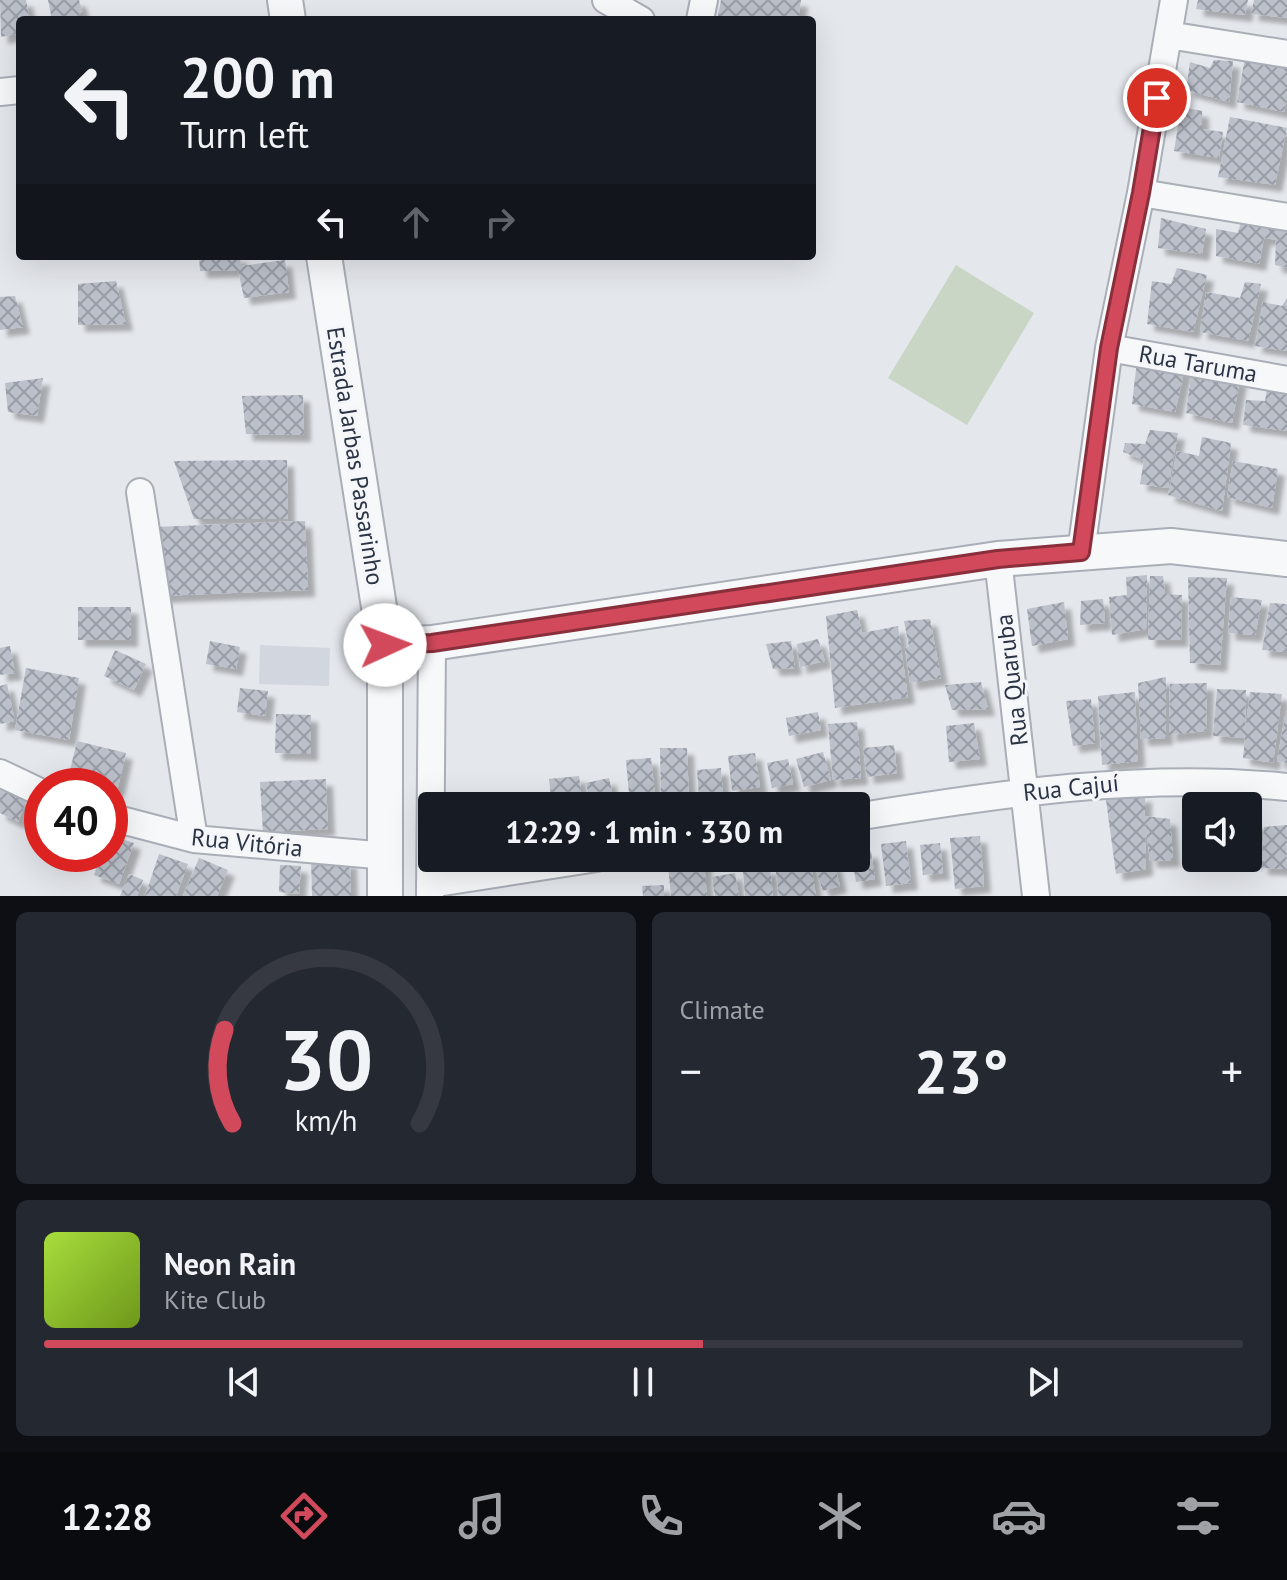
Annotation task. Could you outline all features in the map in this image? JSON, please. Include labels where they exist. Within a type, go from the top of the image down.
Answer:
[{"type":"street","points":[[606,0],[634,16]]},
{"type":"street","points":[[1081,552],[1109,348],[1141,193],[1174,0]]},
{"type":"street","points":[[1168,35],[1287,54]]},
{"type":"street","points":[[1141,193],[1287,217]]},
{"type":"street","name":"Estrada Jarbas Passarinho","points":[[325,260],[385,645],[385,896]]},
{"type":"street","name":"Rua Taruma","points":[[1109,348],[1287,380]]},
{"type":"street","points":[[140,492],[194,839]]},
{"type":"street","points":[[385,645],[432,643],[998,559],[1171,546],[1287,559]]},
{"type":"street","name":"Rua Quaruba","points":[[998,559],[1036,896]]},
{"type":"street","points":[[432,643],[430,890],[524,872]]},
{"type":"street","points":[[0,773],[24,784]]},
{"type":"street","name":"Rua Cajuí","points":[[870,815],[1025,793],[1150,781],[1230,781],[1287,787]]},
{"type":"street","name":"Rua Vitória","points":[[128,822],[194,839],[387,856]]},
{"type":"shaded area","points":[[260,645],[330,648],[329,686],[259,684]]},
{"type":"green space","points":[[956,265],[1034,313],[967,425],[888,378]]},
{"type":"building","points":[[0,0],[26,0],[29,16],[16,16],[16,34],[1,37]]},
{"type":"building","points":[[48,0],[79,0],[83,14],[51,16]]},
{"type":"building","points":[[721,0],[801,0],[799,16],[718,16]]},
{"type":"building","points":[[1198,0],[1248,0],[1245,15],[1196,9]]},
{"type":"building","points":[[1254,0],[1287,0],[1287,18],[1251,14]]},
{"type":"building","points":[[1246,52],[1287,58],[1284,112],[1237,102]]},
{"type":"building","points":[[1214,60],[1233,61],[1229,102],[1186,90],[1190,62],[1210,68]]},
{"type":"building","points":[[1181,107],[1202,111],[1202,129],[1223,132],[1219,158],[1174,151]]},
{"type":"building","points":[[1230,117],[1287,128],[1275,185],[1218,177]]},
{"type":"building","points":[[1243,213],[1287,221],[1287,268],[1275,265],[1276,240],[1264,238],[1259,264],[1216,256],[1216,229],[1238,233]]},
{"type":"building","points":[[1161,218],[1206,229],[1202,254],[1158,248]]},
{"type":"building","points":[[199,260],[240,260],[241,266],[285,260],[289,292],[244,298],[238,270],[200,271]]},
{"type":"building","points":[[1177,268],[1207,275],[1193,332],[1147,324],[1152,281],[1171,284]]},
{"type":"building","points":[[116,281],[126,324],[78,325],[78,284]]},
{"type":"building","points":[[1245,282],[1261,284],[1248,341],[1200,332],[1206,292],[1240,298]]},
{"type":"building","points":[[15,296],[23,327],[0,330],[0,297]]},
{"type":"building","points":[[1287,298],[1287,351],[1255,346],[1263,302],[1282,306]]},
{"type":"building","points":[[1137,361],[1185,368],[1175,412],[1132,404]]},
{"type":"building","points":[[1192,369],[1240,379],[1232,423],[1186,413]]},
{"type":"building","points":[[43,378],[37,416],[8,412],[5,383]]},
{"type":"building","points":[[1268,382],[1287,385],[1287,431],[1243,425],[1246,400],[1265,401]]},
{"type":"building","points":[[303,395],[304,435],[246,434],[242,396]]},
{"type":"building","points":[[1150,430],[1178,433],[1168,488],[1140,484],[1144,460],[1123,452],[1125,443],[1145,444]]},
{"type":"building","points":[[1202,437],[1231,443],[1222,511],[1168,495],[1177,451],[1199,456]]},
{"type":"building","points":[[287,460],[288,519],[194,519],[174,461]]},
{"type":"building","points":[[1233,461],[1278,469],[1272,508],[1227,497]]},
{"type":"building","points":[[305,521],[308,590],[159,596],[155,527]]},
{"type":"building","points":[[1147,575],[1146,629],[1112,635],[1109,597],[1127,595],[1126,577]]},
{"type":"building","points":[[1150,576],[1163,576],[1165,594],[1182,595],[1181,640],[1148,640]]},
{"type":"building","points":[[1188,577],[1227,578],[1220,665],[1190,663]]},
{"type":"building","points":[[1231,597],[1262,600],[1255,635],[1228,633]]},
{"type":"building","points":[[1103,599],[1105,623],[1080,625],[1081,601]]},
{"type":"building","points":[[1064,602],[1068,639],[1032,646],[1027,609]]},
{"type":"building","points":[[1270,603],[1287,604],[1287,652],[1262,650]]},
{"type":"building","points":[[78,607],[131,607],[131,640],[78,640]]},
{"type":"building","points":[[857,610],[862,633],[898,626],[908,697],[835,708],[826,616]]},
{"type":"building","points":[[930,619],[941,678],[910,683],[905,648],[909,647],[904,621]]},
{"type":"building","points":[[818,639],[825,661],[800,667],[797,644]]},
{"type":"building","points":[[210,641],[240,647],[236,669],[206,664]]},
{"type":"building","points":[[791,641],[795,668],[773,669],[766,644]]},
{"type":"building","points":[[10,646],[15,673],[0,675],[0,648]]},
{"type":"building","points":[[115,650],[146,664],[134,690],[104,676]]},
{"type":"building","points":[[26,668],[79,678],[69,740],[15,730]]},
{"type":"building","points":[[1166,677],[1166,738],[1141,739],[1138,683]]},
{"type":"building","points":[[981,682],[988,709],[952,710],[945,685]]},
{"type":"building","points":[[1207,683],[1206,731],[1169,735],[1170,684]]},
{"type":"building","points":[[7,684],[15,721],[0,724],[0,686]]},
{"type":"building","points":[[240,688],[268,691],[265,716],[237,712]]},
{"type":"building","points":[[1217,689],[1246,690],[1245,733],[1250,692],[1282,694],[1273,763],[1243,758],[1245,738],[1213,736]]},
{"type":"building","points":[[1135,692],[1138,761],[1102,765],[1098,696]]},
{"type":"building","points":[[1091,699],[1095,743],[1073,746],[1066,701]]},
{"type":"building","points":[[818,712],[821,730],[789,736],[786,718]]},
{"type":"building","points":[[276,714],[311,715],[311,754],[275,753]]},
{"type":"building","points":[[1287,716],[1287,763],[1277,761]]},
{"type":"building","points":[[857,722],[861,778],[833,780],[828,724]]},
{"type":"building","points":[[974,723],[980,759],[949,762],[946,726]]},
{"type":"building","points":[[77,741],[126,753],[122,768],[71,768]]},
{"type":"building","points":[[894,745],[897,773],[867,777],[863,748]]},
{"type":"building","points":[[660,748],[687,748],[689,792],[661,792]]},
{"type":"building","points":[[823,752],[831,780],[804,787],[796,759]]},
{"type":"building","points":[[755,753],[760,787],[732,791],[728,756]]},
{"type":"building","points":[[651,758],[655,792],[629,792],[626,760]]},
{"type":"building","points":[[788,759],[793,784],[772,788],[767,763]]},
{"type":"building","points":[[721,768],[723,792],[699,792],[697,770]]},
{"type":"building","points":[[579,776],[581,792],[550,792],[549,779]]},
{"type":"building","points":[[609,778],[612,792],[588,792],[586,783]]},
{"type":"building","points":[[326,779],[328,829],[263,832],[260,782]]},
{"type":"building","points":[[0,785],[24,798],[18,822],[0,813]]},
{"type":"building","points":[[1145,795],[1145,816],[1170,819],[1173,860],[1150,861],[1145,821],[1146,869],[1116,874],[1106,800]]},
{"type":"building","points":[[1287,825],[1286,869],[1262,868],[1264,827]]},
{"type":"building","points":[[980,836],[984,886],[955,889],[950,838]]},
{"type":"building","points":[[128,841],[134,843],[128,859]]},
{"type":"building","points":[[906,841],[911,883],[886,886],[881,844]]},
{"type":"building","points":[[940,843],[943,873],[923,875],[920,845]]},
{"type":"building","points":[[870,851],[875,879],[856,882],[854,872],[870,872]]},
{"type":"building","points":[[159,854],[188,864],[176,896],[145,896]]},
{"type":"building","points":[[199,858],[228,870],[217,896],[183,896]]},
{"type":"building","points":[[311,861],[350,861],[351,896],[312,896]]},
{"type":"building","points":[[280,865],[301,866],[299,894],[279,892]]},
{"type":"building","points":[[95,872],[123,872],[119,884],[94,875]]},
{"type":"building","points":[[669,872],[705,872],[707,896],[671,896]]},
{"type":"building","points":[[743,872],[770,872],[773,896],[745,896]]},
{"type":"building","points":[[776,872],[812,872],[816,896],[779,896]]},
{"type":"building","points":[[817,872],[836,872],[840,886],[823,891]]},
{"type":"building","points":[[735,873],[739,896],[715,896],[712,877]]},
{"type":"building","points":[[129,874],[143,880],[137,896],[120,896]]},
{"type":"building","points":[[664,885],[664,896],[643,896],[642,886]]},
{"type":"route","points":[[385,645],[432,643],[998,559],[1081,552],[1109,348],[1157,98]]}]
